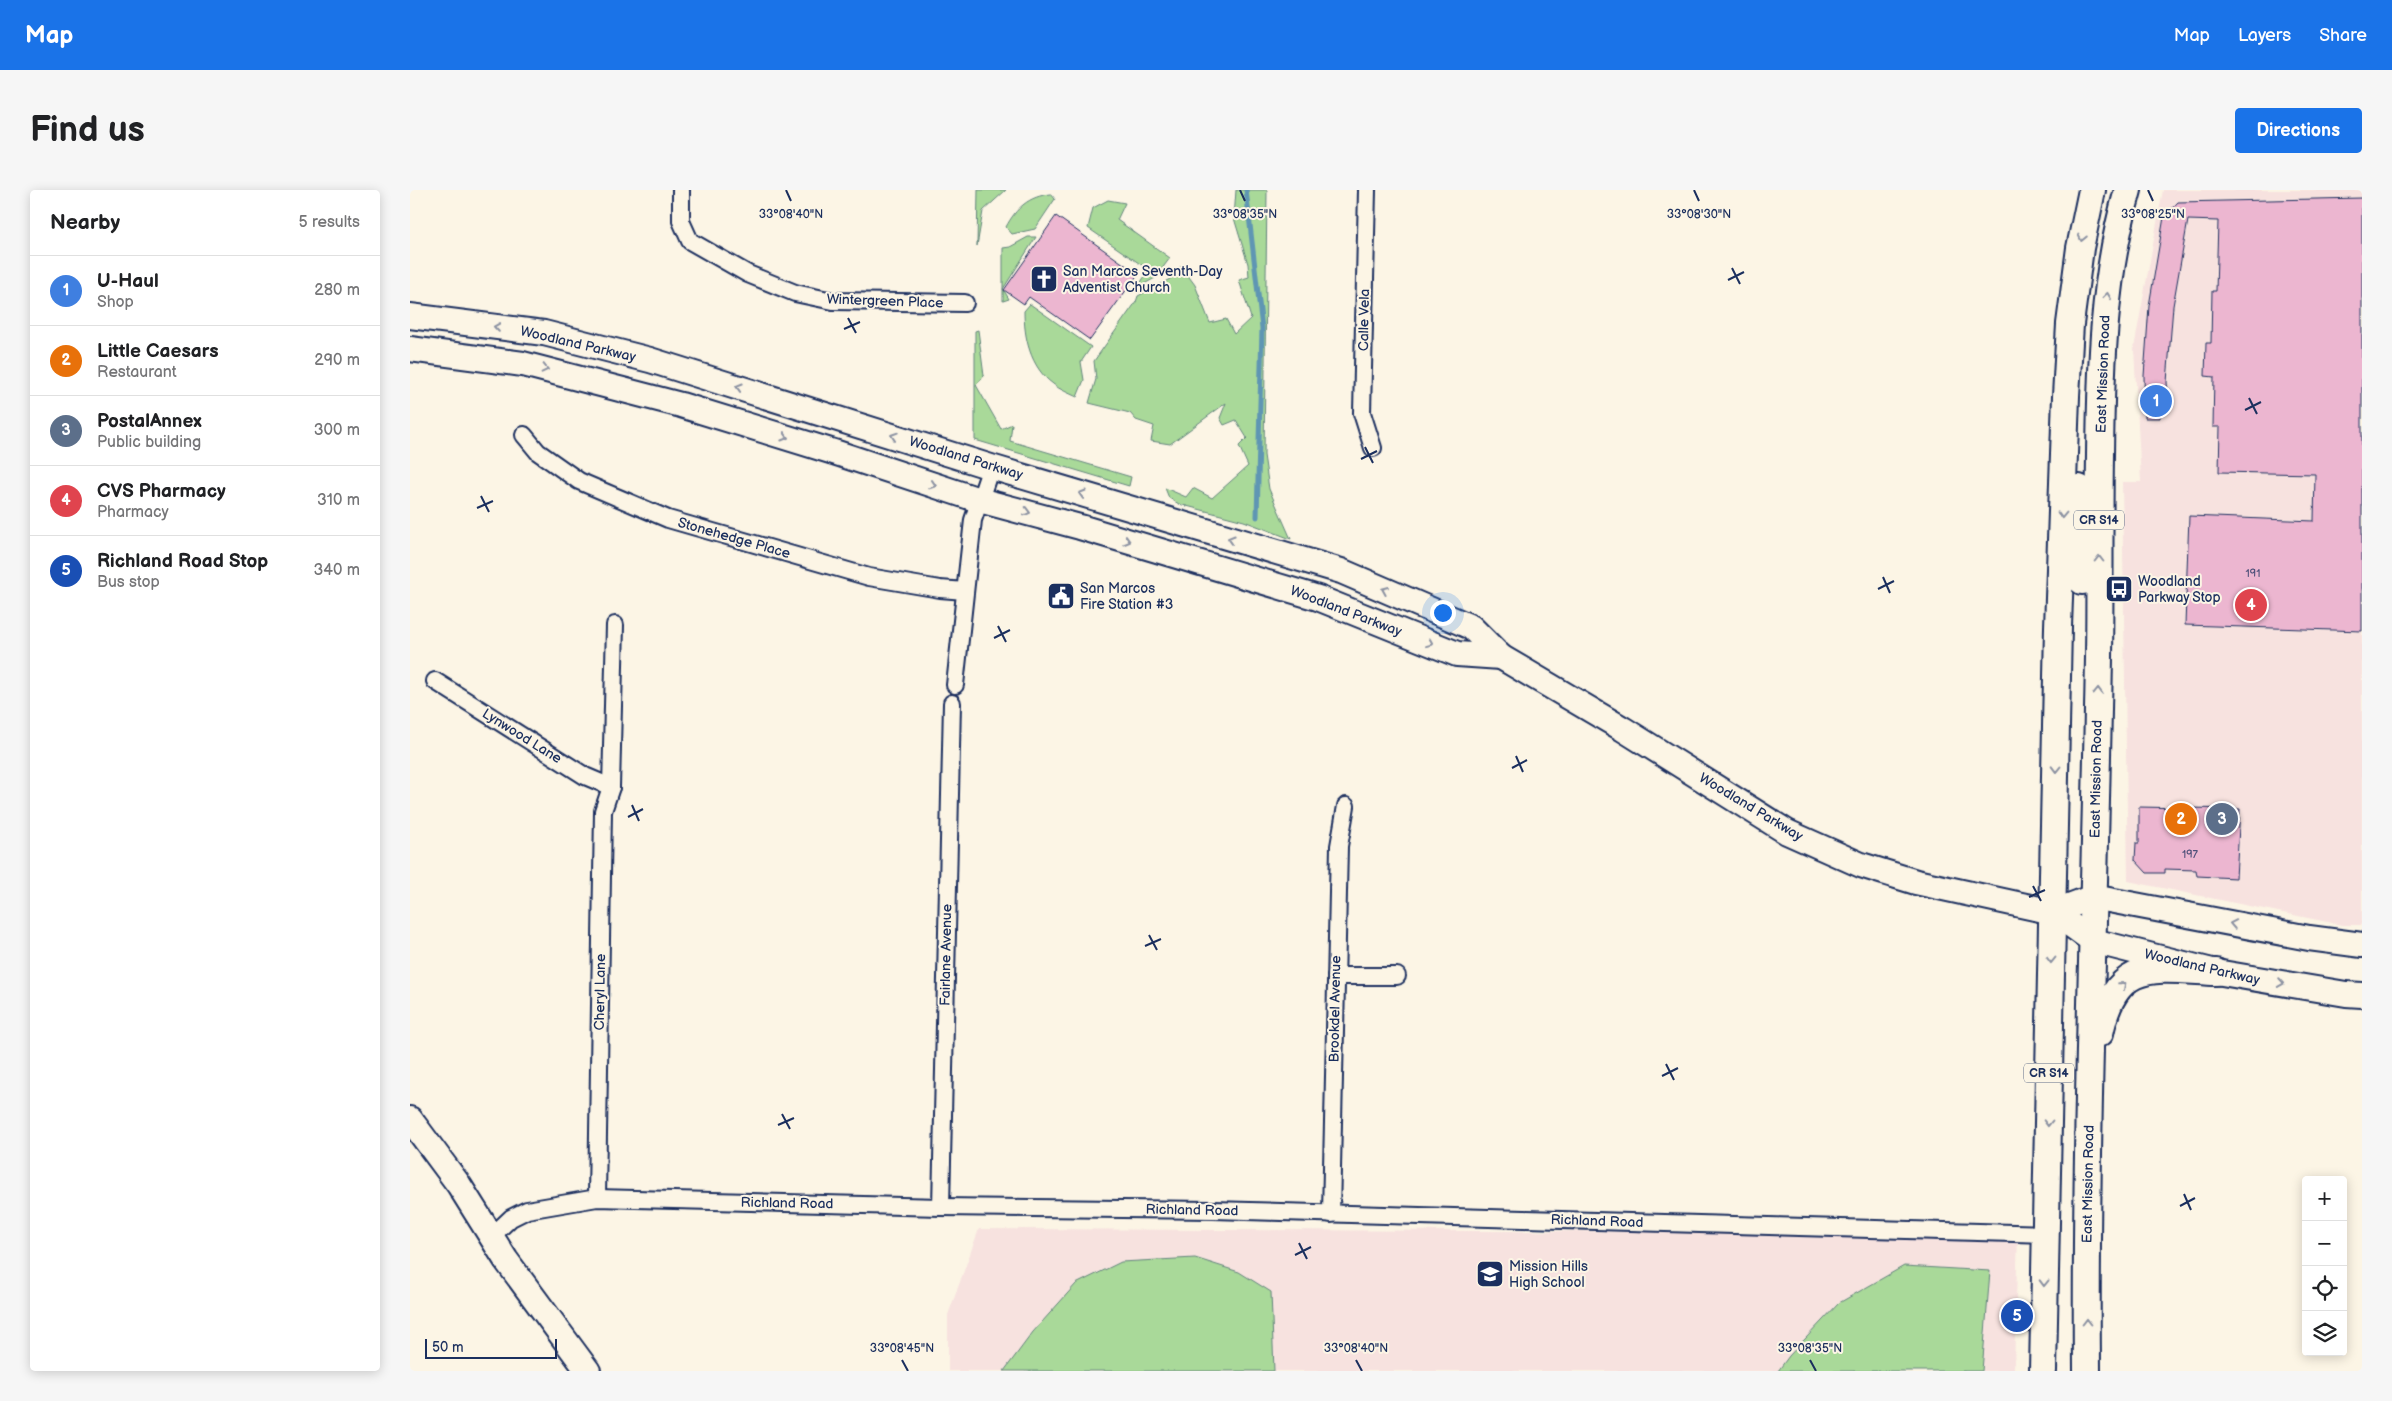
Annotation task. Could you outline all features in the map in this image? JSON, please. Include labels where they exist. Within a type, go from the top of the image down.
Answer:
[{"type":"main road","name":"CR S14","points":[[2043,1371],[2058,617],[2066,396],[2072,305],[2080,248],[2092,190]]},
{"type":"main road","name":"East Mission Road","points":[[2087,1371],[2086,1233],[2093,942],[2103,323],[2114,251],[2128,190]]},
{"type":"main road","name":"Woodland Parkway","points":[[410,316],[544,333],[630,355],[805,407],[991,467],[1341,571],[1471,627],[1501,657],[1623,729],[1787,832],[1861,865],[1916,882],[2052,912],[2093,942],[2216,972],[2346,994],[2362,995]]},
{"type":"main road","name":"Woodland Parkway","points":[[410,349],[523,364],[681,405],[828,450],[979,500],[1080,527],[1318,598],[1457,654],[1501,657]]},
{"type":"main road","points":[[2066,396],[2078,442],[2084,654],[2090,660],[2098,661]]},
{"type":"main road","points":[[2052,912],[2093,897],[2309,938],[2362,945]]},
{"type":"main road","points":[[2090,1078],[2104,1014],[2111,997],[2122,983],[2151,969],[2216,972]]},
{"type":"main road","points":[[410,1119],[459,1185],[506,1260],[588,1371]]},
{"type":"main road","points":[[410,1149],[471,1223],[492,1236]]},
{"type":"street","name":"Wintergreen Place","points":[[681,190],[681,221],[690,241],[748,274],[794,293],[833,301],[965,303]]},
{"type":"street","name":"Calle Vela","points":[[1367,190],[1362,413],[1373,448]]},
{"type":"street","name":"Stonehedge Place","points":[[524,434],[538,452],[579,481],[668,519],[869,577],[940,589],[965,591]]},
{"type":"street","points":[[955,685],[973,520],[991,467]]},
{"type":"street","name":"Cheryl Lane","points":[[597,1198],[603,811],[611,787],[615,625]]},
{"type":"street","name":"Lynwood Lane","points":[[436,681],[585,776],[611,787]]},
{"type":"street","name":"Fairlane Avenue","points":[[941,1207],[952,703]]},
{"type":"street","name":"Brookdel Avenue","points":[[1330,1214],[1339,846],[1346,806]]},
{"type":"street","points":[[1336,976],[1398,976]]},
{"type":"street","name":"Richland Road","points":[[492,1236],[511,1218],[528,1210],[597,1198],[1330,1214],[2045,1234]]},
{"type":"shaded area","points":[[2163,190],[2362,190],[2362,925],[2342,925],[2128,881],[2122,482],[2141,482],[2134,348]]},
{"type":"shaded area","name":"Mission Hills High School","points":[[979,1229],[2018,1233],[2014,1371],[948,1371],[948,1315]]},
{"type":"green space","points":[[978,190],[1006,190],[983,211],[977,246]]},
{"type":"green space","points":[[1236,190],[1267,190],[1264,455],[1269,489],[1291,539],[1244,521],[1179,504],[1169,498],[1165,488],[1186,497],[1193,488],[1212,498],[1248,466],[1239,446],[1247,438],[1236,420],[1224,425],[1220,418],[1226,403],[1170,444],[1151,441],[1154,426],[1136,420],[1130,413],[1089,403],[1096,379],[1094,361],[1136,302],[1138,296],[1170,279],[1181,266],[1195,285],[1210,323],[1226,319],[1234,334],[1251,318],[1239,280],[1249,277],[1248,264],[1234,218]]},
{"type":"green space","points":[[1051,194],[1055,199],[1035,229],[1012,234],[1006,227],[1014,214],[1030,200]]},
{"type":"green space","points":[[1108,200],[1125,203],[1117,220],[1170,258],[1155,278],[1137,288],[1149,270],[1088,228],[1093,208]]},
{"type":"green space","points":[[1028,237],[1036,237],[1003,289],[1003,248],[1010,247]]},
{"type":"green space","points":[[1003,289],[1009,299],[1003,301]]},
{"type":"green space","points":[[1030,304],[1091,347],[1081,362],[1084,380],[1077,397],[1053,384],[1045,377],[1034,360],[1027,341],[1024,321],[1024,311]]},
{"type":"green space","points":[[978,330],[984,376],[976,385],[1001,429],[1012,424],[1010,441],[1131,477],[1129,486],[975,440],[975,331]]},
{"type":"green space","points":[[1195,1258],[1239,1272],[1271,1292],[1274,1371],[1004,1371],[1033,1332],[1076,1284],[1121,1262]]},
{"type":"green space","points":[[1904,1266],[1990,1271],[1982,1371],[1778,1371],[1789,1356],[1839,1303]]},
{"type":"building","points":[[2362,198],[2362,631],[2185,625],[2189,516],[2314,521],[2315,474],[2219,472],[2220,427],[2213,427],[2214,377],[2205,376],[2206,343],[2211,343],[2212,291],[2216,291],[2218,221],[2188,220],[2173,306],[2167,382],[2169,412],[2160,412],[2160,418],[2145,418],[2144,376],[2149,306],[2164,217],[2178,202]]},
{"type":"building","name":"San Marcos Seventh-Day Adventist Church","points":[[1056,216],[1138,274],[1090,340],[1029,297],[1024,304],[1004,290]]},
{"type":"building","points":[[2139,807],[2240,809],[2236,878],[2197,876],[2196,870],[2165,869],[2165,873],[2147,873],[2135,860],[2136,843],[2139,843]]},
{"type":"waterway","points":[[1246,190],[1262,328],[1257,517]]},
{"type":"place","name":"San Marcos Seventh-Day Adventist Church","points":[[1044,279]]},
{"type":"place","name":"U-Haul","points":[[2156,401]]},
{"type":"place","name":"Woodland Parkway Stop","points":[[2119,589]]},
{"type":"place","name":"San Marcos Fire Station #3","points":[[1061,596]]},
{"type":"place","name":"CVS Pharmacy","points":[[2251,605]]},
{"type":"place","name":"Little Caesars","points":[[2181,819]]},
{"type":"place","name":"PostalAnnex","points":[[2222,819]]},
{"type":"place","name":"Mission Hills High School","points":[[1490,1274]]},
{"type":"place","name":"Richland Road Stop","points":[[2017,1316]]}]
